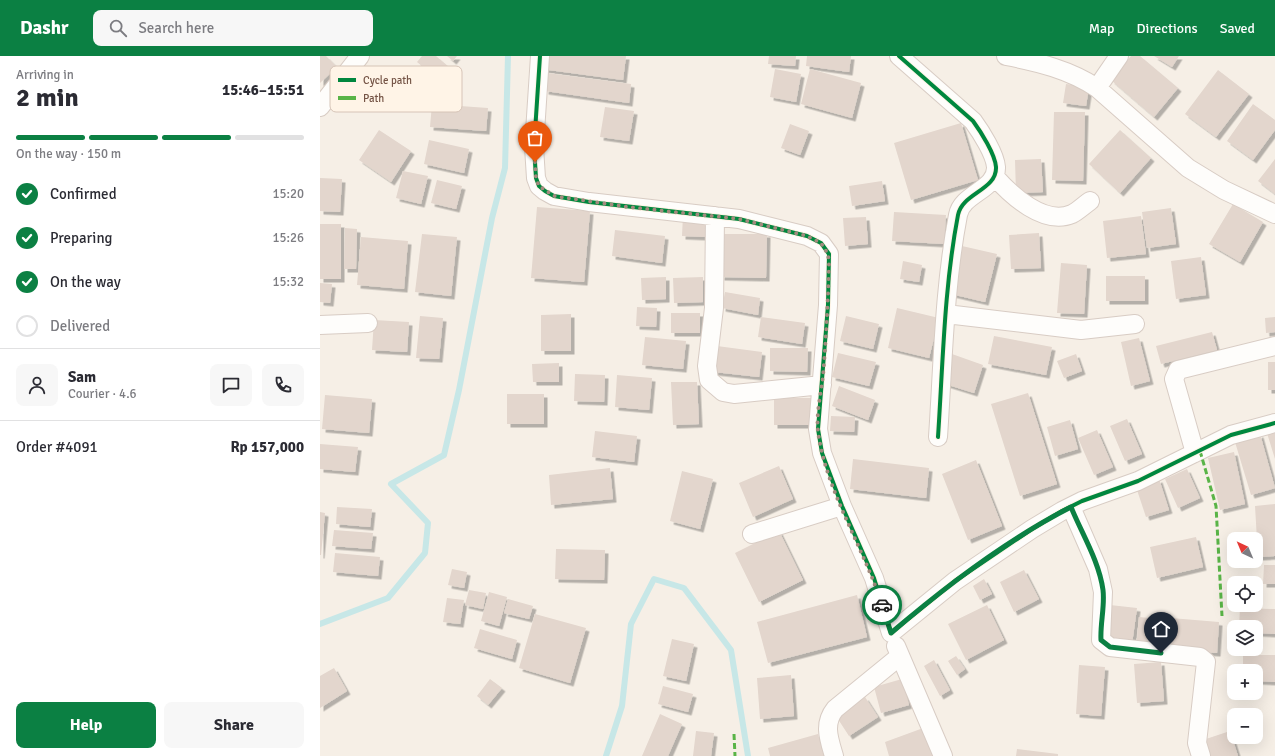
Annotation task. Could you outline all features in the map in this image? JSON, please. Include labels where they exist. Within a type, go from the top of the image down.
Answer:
[{"type":"street","points":[[352,66],[360,56]]},
{"type":"street","points":[[540,56],[534,146],[536,178],[539,186],[545,191],[554,196],[589,202],[739,219],[807,236],[821,243],[828,254],[828,305],[818,429],[822,453],[842,506],[874,578],[891,633],[900,656],[943,756]]},
{"type":"street","points":[[899,56],[973,121],[982,134],[996,167],[995,177],[989,184],[966,201],[958,213],[946,314],[938,437]]},
{"type":"street","points":[[1006,56],[1072,73],[1098,88],[1188,168],[1224,190],[1275,214]]},
{"type":"street","points":[[1098,88],[1119,56]]},
{"type":"street","points":[[320,107],[330,94]]},
{"type":"street","points":[[995,177],[1010,194],[1025,206],[1052,216],[1071,214],[1090,201]]},
{"type":"street","points":[[715,216],[714,308],[707,366],[709,380],[723,392],[734,394],[822,384]]},
{"type":"street","points":[[946,314],[1081,330],[1135,324]]},
{"type":"street","points":[[320,325],[368,323]]},
{"type":"street","points":[[1195,453],[1174,379],[1178,370],[1275,346]]},
{"type":"street","points":[[891,633],[955,581],[1032,529],[1071,507],[1082,501],[1138,481],[1231,435],[1275,423]]},
{"type":"street","points":[[752,534],[842,506]]},
{"type":"street","points":[[1071,507],[1098,569],[1103,592],[1101,640],[1110,647],[1200,657],[1206,662],[1197,743],[1201,756]]},
{"type":"street","points":[[834,756],[827,729],[830,716],[835,709],[900,656]]},
{"type":"building","points":[[320,56],[326,56],[336,66],[330,66],[330,74],[320,83]]},
{"type":"building","points":[[422,56],[436,56],[448,66],[422,66],[417,62]]},
{"type":"building","points":[[447,56],[457,56],[453,61]]},
{"type":"building","points":[[543,56],[626,56],[623,80],[541,69]]},
{"type":"building","points":[[769,56],[796,56],[795,66],[768,64]]},
{"type":"building","points":[[807,56],[851,56],[849,72],[806,66]]},
{"type":"building","points":[[1131,56],[1140,56],[1178,88],[1154,117],[1111,80]]},
{"type":"building","points":[[1154,56],[1179,56],[1172,67]]},
{"type":"building","points":[[775,69],[801,74],[796,102],[770,97]]},
{"type":"building","points":[[810,69],[861,83],[852,118],[801,104]]},
{"type":"building","points":[[1218,70],[1249,94],[1216,137],[1185,114]]},
{"type":"building","points":[[547,73],[631,84],[629,103],[545,91]]},
{"type":"building","points":[[1066,84],[1089,87],[1086,106],[1063,103]]},
{"type":"building","points":[[1253,104],[1275,120],[1275,130],[1253,160],[1227,141]]},
{"type":"building","points":[[462,106],[488,108],[486,131],[430,127],[431,112],[462,112]]},
{"type":"building","points":[[605,107],[634,111],[629,141],[600,137]]},
{"type":"building","points":[[1054,112],[1085,112],[1083,181],[1052,180]]},
{"type":"building","points":[[961,123],[978,180],[911,200],[894,143]]},
{"type":"building","points":[[790,124],[809,131],[800,155],[781,148]]},
{"type":"building","points":[[379,130],[411,151],[391,182],[359,160]]},
{"type":"building","points":[[1120,130],[1151,158],[1120,193],[1089,164]]},
{"type":"building","points":[[429,140],[469,149],[464,173],[424,164]]},
{"type":"building","points":[[1041,159],[1043,192],[1016,193],[1015,160]]},
{"type":"building","points":[[1275,159],[1275,194],[1258,181]]},
{"type":"building","points":[[403,171],[428,176],[421,204],[396,198]]},
{"type":"building","points":[[320,178],[342,179],[340,212],[320,211]]},
{"type":"building","points":[[437,180],[462,186],[456,209],[431,203]]},
{"type":"building","points":[[882,181],[885,201],[852,206],[849,186]]},
{"type":"building","points":[[1233,204],[1263,222],[1240,262],[1209,244]]},
{"type":"building","points":[[537,207],[590,211],[584,282],[531,278]]},
{"type":"building","points":[[1171,208],[1176,244],[1147,248],[1142,212]]},
{"type":"building","points":[[894,212],[946,215],[944,244],[892,241]]},
{"type":"building","points":[[683,215],[706,216],[705,237],[682,236]]},
{"type":"building","points":[[1141,216],[1146,254],[1107,258],[1103,221]]},
{"type":"building","points":[[866,217],[868,244],[845,246],[843,218]]},
{"type":"building","points":[[320,224],[341,224],[341,279],[320,279]]},
{"type":"building","points":[[345,228],[357,229],[356,269],[344,269]]},
{"type":"building","points":[[615,230],[665,236],[662,263],[612,256]]},
{"type":"building","points":[[1039,233],[1041,268],[1011,269],[1009,235]]},
{"type":"building","points":[[422,234],[457,237],[451,296],[415,292]]},
{"type":"building","points":[[722,234],[767,234],[766,278],[721,277]]},
{"type":"building","points":[[361,237],[408,241],[404,289],[357,285]]},
{"type":"building","points":[[962,246],[997,254],[985,302],[951,294]]},
{"type":"building","points":[[1201,257],[1206,295],[1176,299],[1171,261]]},
{"type":"building","points":[[903,261],[922,265],[919,282],[900,279]]},
{"type":"building","points":[[1061,263],[1087,265],[1084,314],[1057,313]]},
{"type":"building","points":[[1106,276],[1145,276],[1145,301],[1106,301]]},
{"type":"building","points":[[666,277],[666,299],[642,300],[641,278]]},
{"type":"building","points":[[703,277],[703,302],[674,303],[673,278]]},
{"type":"building","points":[[320,283],[332,284],[330,303],[320,302]]},
{"type":"building","points":[[725,292],[760,298],[758,315],[722,308]]},
{"type":"building","points":[[637,307],[657,308],[656,327],[636,326]]},
{"type":"building","points":[[897,308],[939,318],[929,358],[888,348]]},
{"type":"building","points":[[671,313],[700,313],[700,333],[671,333]]},
{"type":"building","points":[[571,314],[571,351],[541,351],[541,315]]},
{"type":"building","points":[[420,316],[443,318],[439,359],[416,358]]},
{"type":"building","points":[[846,316],[879,324],[873,349],[840,341]]},
{"type":"building","points":[[761,317],[805,323],[802,344],[758,337]]},
{"type":"building","points":[[1275,317],[1275,332],[1266,333],[1265,318]]},
{"type":"building","points":[[374,320],[409,322],[407,352],[372,350]]},
{"type":"building","points":[[1212,332],[1217,350],[1161,364],[1156,346]]},
{"type":"building","points":[[994,336],[1052,347],[1046,375],[988,364]]},
{"type":"building","points":[[645,337],[686,341],[683,369],[642,365]]},
{"type":"building","points":[[1139,338],[1150,381],[1131,386],[1121,342]]},
{"type":"building","points":[[717,346],[762,352],[759,377],[714,372]]},
{"type":"building","points":[[770,348],[808,348],[807,372],[770,371]]},
{"type":"building","points":[[838,353],[876,362],[869,386],[832,377]]},
{"type":"building","points":[[952,354],[983,365],[974,393],[942,383]]},
{"type":"building","points":[[1076,354],[1082,371],[1064,378],[1057,361]]},
{"type":"building","points":[[1268,362],[1275,362],[1275,390],[1268,390]]},
{"type":"building","points":[[559,363],[559,382],[533,382],[532,364]]},
{"type":"building","points":[[575,374],[605,375],[604,402],[574,401]]},
{"type":"building","points":[[617,375],[652,378],[649,410],[615,407]]},
{"type":"building","points":[[671,382],[697,382],[699,424],[673,425]]},
{"type":"building","points":[[839,386],[875,400],[868,420],[832,406]]},
{"type":"building","points":[[1028,393],[1057,484],[1020,496],[991,404]]},
{"type":"building","points":[[507,394],[544,394],[544,424],[507,424]]},
{"type":"building","points":[[325,395],[372,399],[369,433],[322,429]]},
{"type":"building","points":[[774,398],[814,398],[814,425],[774,425]]},
{"type":"building","points":[[831,416],[855,417],[854,432],[830,431]]},
{"type":"building","points":[[1127,419],[1142,454],[1125,461],[1110,426]]},
{"type":"building","points":[[1070,420],[1078,449],[1055,456],[1047,427]]},
{"type":"building","points":[[1275,427],[1275,459],[1266,430]]},
{"type":"building","points":[[1097,430],[1113,467],[1094,475],[1078,438]]},
{"type":"building","points":[[595,431],[637,436],[634,462],[592,457]]},
{"type":"building","points":[[1260,434],[1275,488],[1251,495],[1235,442]]},
{"type":"building","points":[[320,444],[358,447],[355,472],[320,469]]},
{"type":"building","points":[[1234,452],[1245,504],[1220,510],[1208,458]]},
{"type":"building","points":[[853,459],[929,468],[926,498],[850,489]]},
{"type":"building","points":[[976,460],[1002,526],[968,540],[942,474]]},
{"type":"building","points":[[779,466],[793,499],[753,517],[739,483]]},
{"type":"building","points":[[610,468],[613,499],[551,505],[549,475]]},
{"type":"building","points":[[1187,469],[1200,498],[1178,508],[1165,479]]},
{"type":"building","points":[[682,471],[713,479],[700,529],[670,521]]},
{"type":"building","points":[[1159,479],[1169,510],[1146,517],[1136,487]]},
{"type":"building","points":[[1275,504],[1275,556],[1263,557],[1263,532],[1257,532],[1255,506]]},
{"type":"building","points":[[337,507],[372,509],[370,527],[336,524]]},
{"type":"building","points":[[320,512],[325,513],[321,555],[320,555]]},
{"type":"building","points":[[334,530],[373,533],[371,549],[332,546]]},
{"type":"building","points":[[779,531],[803,580],[759,602],[735,553]]},
{"type":"building","points":[[1196,537],[1203,567],[1157,578],[1150,547]]},
{"type":"building","points":[[556,549],[605,550],[604,580],[555,579]]},
{"type":"building","points":[[335,553],[380,557],[378,576],[333,572]]},
{"type":"building","points":[[1264,565],[1275,565],[1275,584],[1263,584]]},
{"type":"building","points":[[452,569],[467,572],[464,588],[448,585]]},
{"type":"building","points":[[1024,570],[1039,599],[1014,612],[1000,582]]},
{"type":"building","points":[[984,579],[992,594],[980,600],[973,586]]},
{"type":"building","points":[[469,590],[486,593],[483,609],[465,605]]},
{"type":"building","points":[[489,592],[507,597],[499,626],[481,621]]},
{"type":"building","points":[[857,595],[867,637],[768,663],[757,622]]},
{"type":"building","points":[[447,598],[464,600],[460,624],[443,622]]},
{"type":"building","points":[[508,599],[533,606],[529,619],[504,613]]},
{"type":"building","points":[[987,605],[1004,640],[966,660],[948,624]]},
{"type":"building","points":[[1110,605],[1137,608],[1132,644],[1105,641]]},
{"type":"building","points":[[1263,609],[1275,609],[1275,634],[1263,633],[1263,620],[1239,620],[1240,612],[1263,612]]},
{"type":"building","points":[[535,614],[586,628],[570,683],[519,668]]},
{"type":"building","points":[[1139,617],[1160,619],[1157,650],[1136,649]]},
{"type":"building","points":[[1171,618],[1219,622],[1217,653],[1168,650]]},
{"type":"building","points":[[480,629],[517,640],[512,659],[474,648]]},
{"type":"building","points":[[672,639],[694,644],[686,681],[663,676]]},
{"type":"building","points":[[1275,655],[1275,682],[1263,681],[1263,664],[1243,664],[1243,656]]},
{"type":"building","points":[[956,656],[965,669],[957,675],[948,661]]},
{"type":"building","points":[[934,660],[950,690],[940,696],[924,666]]},
{"type":"building","points":[[1161,662],[1164,701],[1137,703],[1134,664]]},
{"type":"building","points":[[1079,665],[1105,667],[1101,716],[1076,714]]},
{"type":"building","points":[[334,668],[347,691],[320,708],[320,676]]},
{"type":"building","points":[[791,675],[794,716],[760,719],[757,678]]},
{"type":"building","points":[[490,679],[502,688],[488,705],[477,696]]},
{"type":"building","points":[[902,679],[909,705],[881,713],[874,687]]},
{"type":"building","points":[[663,686],[693,694],[688,712],[658,704]]},
{"type":"building","points":[[865,697],[878,717],[849,736],[836,716]]},
{"type":"building","points":[[660,714],[682,724],[668,756],[642,756]]},
{"type":"building","points":[[926,727],[936,756],[889,756],[885,742]]},
{"type":"building","points":[[696,731],[714,733],[711,756],[693,756]]},
{"type":"building","points":[[1227,732],[1227,744],[1234,744],[1238,756],[1205,756],[1200,741]]},
{"type":"building","points":[[818,734],[824,756],[770,756],[768,748]]},
{"type":"building","points":[[1017,749],[1058,754],[1058,756],[1016,756]]},
{"type":"waterway","points":[[320,624],[388,598],[425,553],[428,523],[391,484],[444,455],[459,390],[492,218],[505,168],[508,56]]},
{"type":"waterway","points":[[606,756],[622,706],[631,624],[654,579],[684,588],[731,650],[748,756]]},
{"type":"marked path","points":[[1200,451],[1216,506],[1222,616]]},
{"type":"marked path","points":[[734,734],[735,756]]},
{"type":"cycle path","points":[[540,56],[534,147],[536,178],[539,186],[545,191],[554,196],[589,202],[739,219],[807,236],[821,243],[829,254],[828,305],[818,429],[822,453],[842,506],[874,578],[891,633],[955,581],[1032,529],[1062,511],[1082,501],[1138,481],[1231,435],[1275,423]]},
{"type":"cycle path","points":[[899,56],[973,121],[984,137],[996,167],[995,175],[991,181],[966,201],[958,215],[953,242],[947,298],[938,437]]},
{"type":"way so far","points":[[535,162],[536,178],[539,186],[554,196],[683,214],[739,219],[807,236],[821,243],[828,254],[829,264],[828,305],[818,429],[822,453],[842,506],[874,578],[882,605]]},
{"type":"route","points":[[882,605],[891,633],[955,581],[1032,529],[1071,507],[1098,569],[1103,592],[1100,627],[1101,640],[1110,647],[1161,653]]}]
